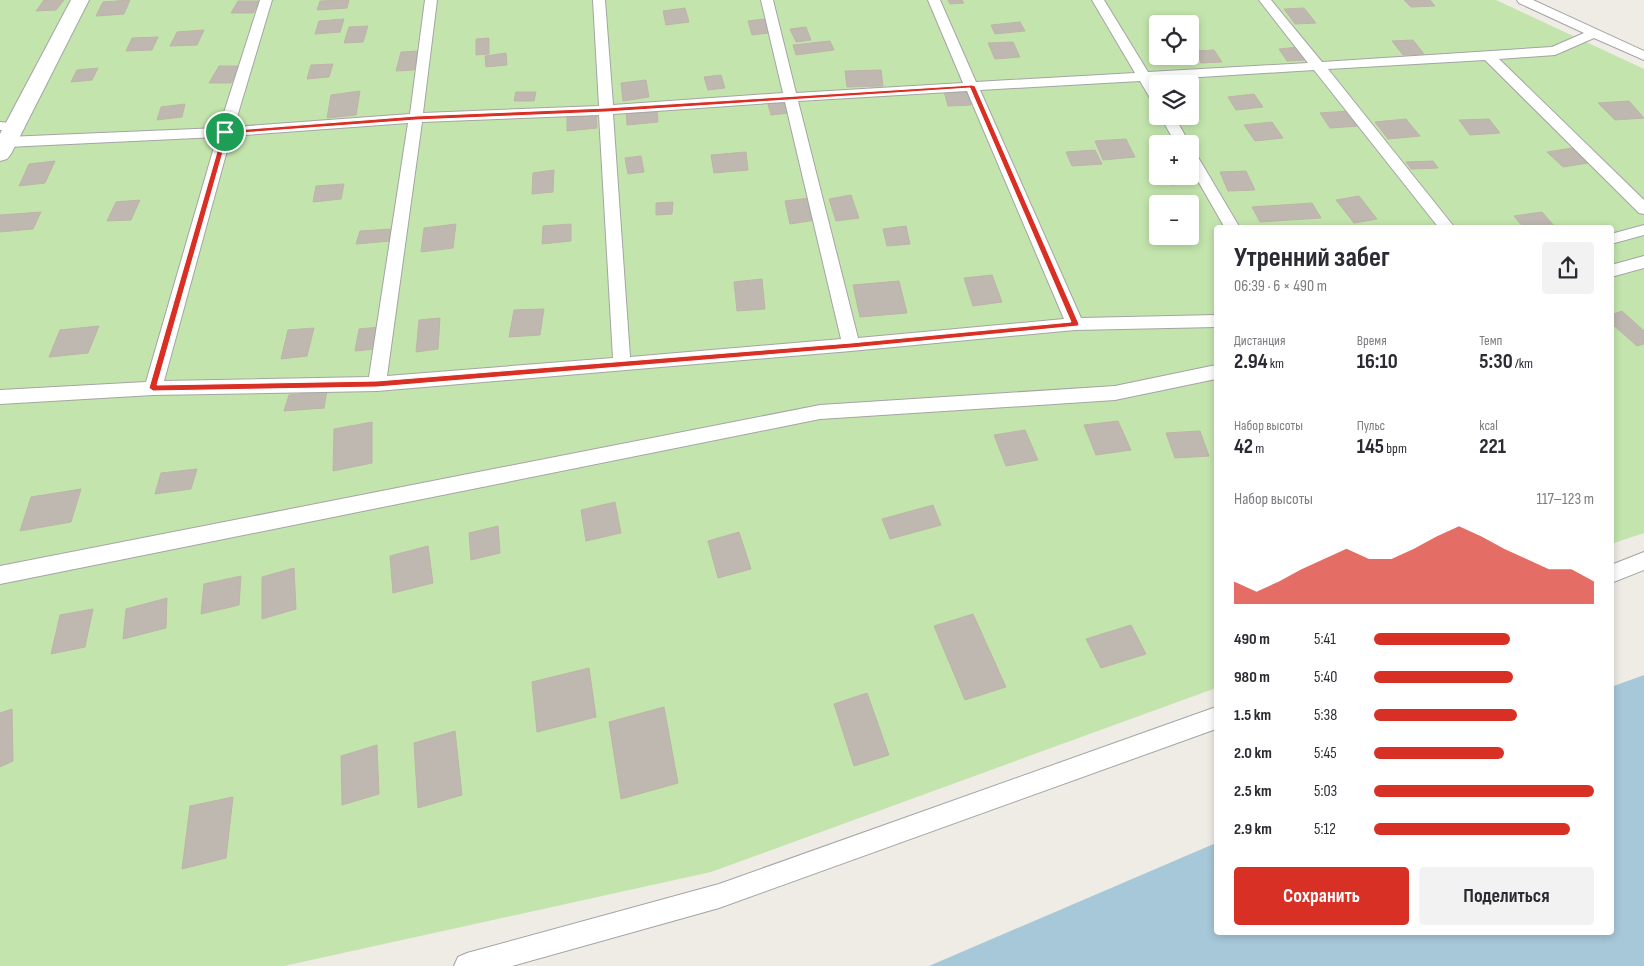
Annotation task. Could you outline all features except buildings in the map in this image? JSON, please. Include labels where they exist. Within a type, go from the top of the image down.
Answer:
[{"type":"street","points":[[6,137],[80,0]]},
{"type":"lane","points":[[153,388],[225,132],[266,0]]},
{"type":"lane","points":[[377,384],[416,118],[430,0]]},
{"type":"lane","points":[[599,0],[622,364]]},
{"type":"lane","points":[[767,0],[851,346]]},
{"type":"lane","points":[[934,0],[1075,324]]},
{"type":"lane","points":[[1098,0],[1149,85]]},
{"type":"lane","points":[[1265,0],[1446,225]]},
{"type":"lane","points":[[1523,0],[1644,56]]},
{"type":"lane","points":[[6,137],[225,132],[416,118],[606,110],[791,97],[1488,56],[1555,51],[1594,33]]},
{"type":"lane","points":[[1488,56],[1644,208]]},
{"type":"lane","points":[[1199,170],[1231,225]]},
{"type":"lane","points":[[1614,238],[1644,230]]},
{"type":"lane","points":[[1614,270],[1644,262]]},
{"type":"lane","points":[[0,397],[153,388],[377,384],[851,346],[1075,324],[1214,321]]},
{"type":"lane","points":[[0,575],[820,412],[1115,392],[1214,372]]},
{"type":"lane","points":[[1614,573],[1644,561]]},
{"type":"lane","points":[[467,966],[719,896],[1214,719]]},
{"type":"green space","points":[[0,0],[1496,0],[1644,69],[1644,533],[1614,543],[1614,225],[1214,225],[1214,689],[711,872],[284,966],[0,966]]},
{"type":"water","points":[[1644,675],[1644,966],[929,966],[1214,844],[1214,935],[1614,935],[1614,686]]},
{"type":"route","points":[[972,86],[1075,324],[851,346],[377,384],[153,388],[225,132],[416,118],[606,110],[972,86]]}]
